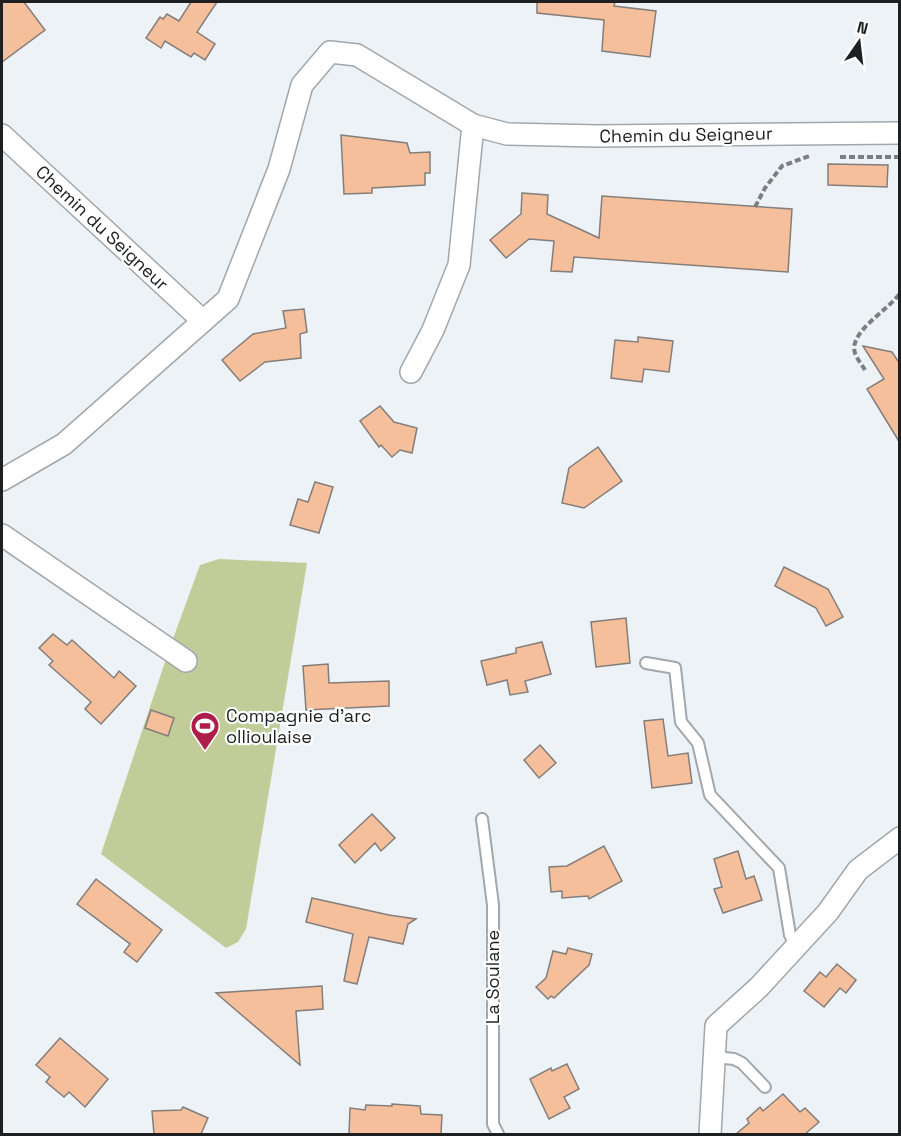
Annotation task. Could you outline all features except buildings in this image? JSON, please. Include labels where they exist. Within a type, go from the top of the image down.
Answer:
[{"type":"street","name":"Chemin du Seigneur","points":[[2,480],[64,444],[228,299],[279,169],[302,85],[330,52],[357,55],[473,125],[507,134],[598,136],[900,133]]},
{"type":"street","points":[[411,372],[433,330],[459,265],[473,125]]},
{"type":"street","name":"Chemin du Seigneur","points":[[2,135],[203,321]]},
{"type":"street","points":[[2,535],[186,661]]},
{"type":"street","points":[[710,1134],[716,1026],[759,987],[828,912],[858,870],[900,838]]},
{"type":"lane","points":[[646,663],[675,668],[681,722],[698,743],[710,795],[779,868],[790,935],[796,946]]},
{"type":"lane","name":"La Soulane","points":[[482,819],[493,905],[493,1124],[498,1134]]},
{"type":"lane","points":[[715,1057],[735,1059],[742,1063],[765,1087]]},
{"type":"path","points":[[755,207],[765,188],[782,166],[808,156],[819,156]]},
{"type":"path","points":[[831,157],[900,157]]},
{"type":"path","points":[[865,370],[854,351],[856,338],[894,302],[900,293]]},
{"type":"green space","name":"Compagnie d'arc ollioulaise","points":[[219,559],[307,563],[246,929],[238,942],[226,948],[101,854],[171,644],[200,565]]},
{"type":"place","name":"Compagnie d'arc ollioulaise","points":[[205,752]]}]
